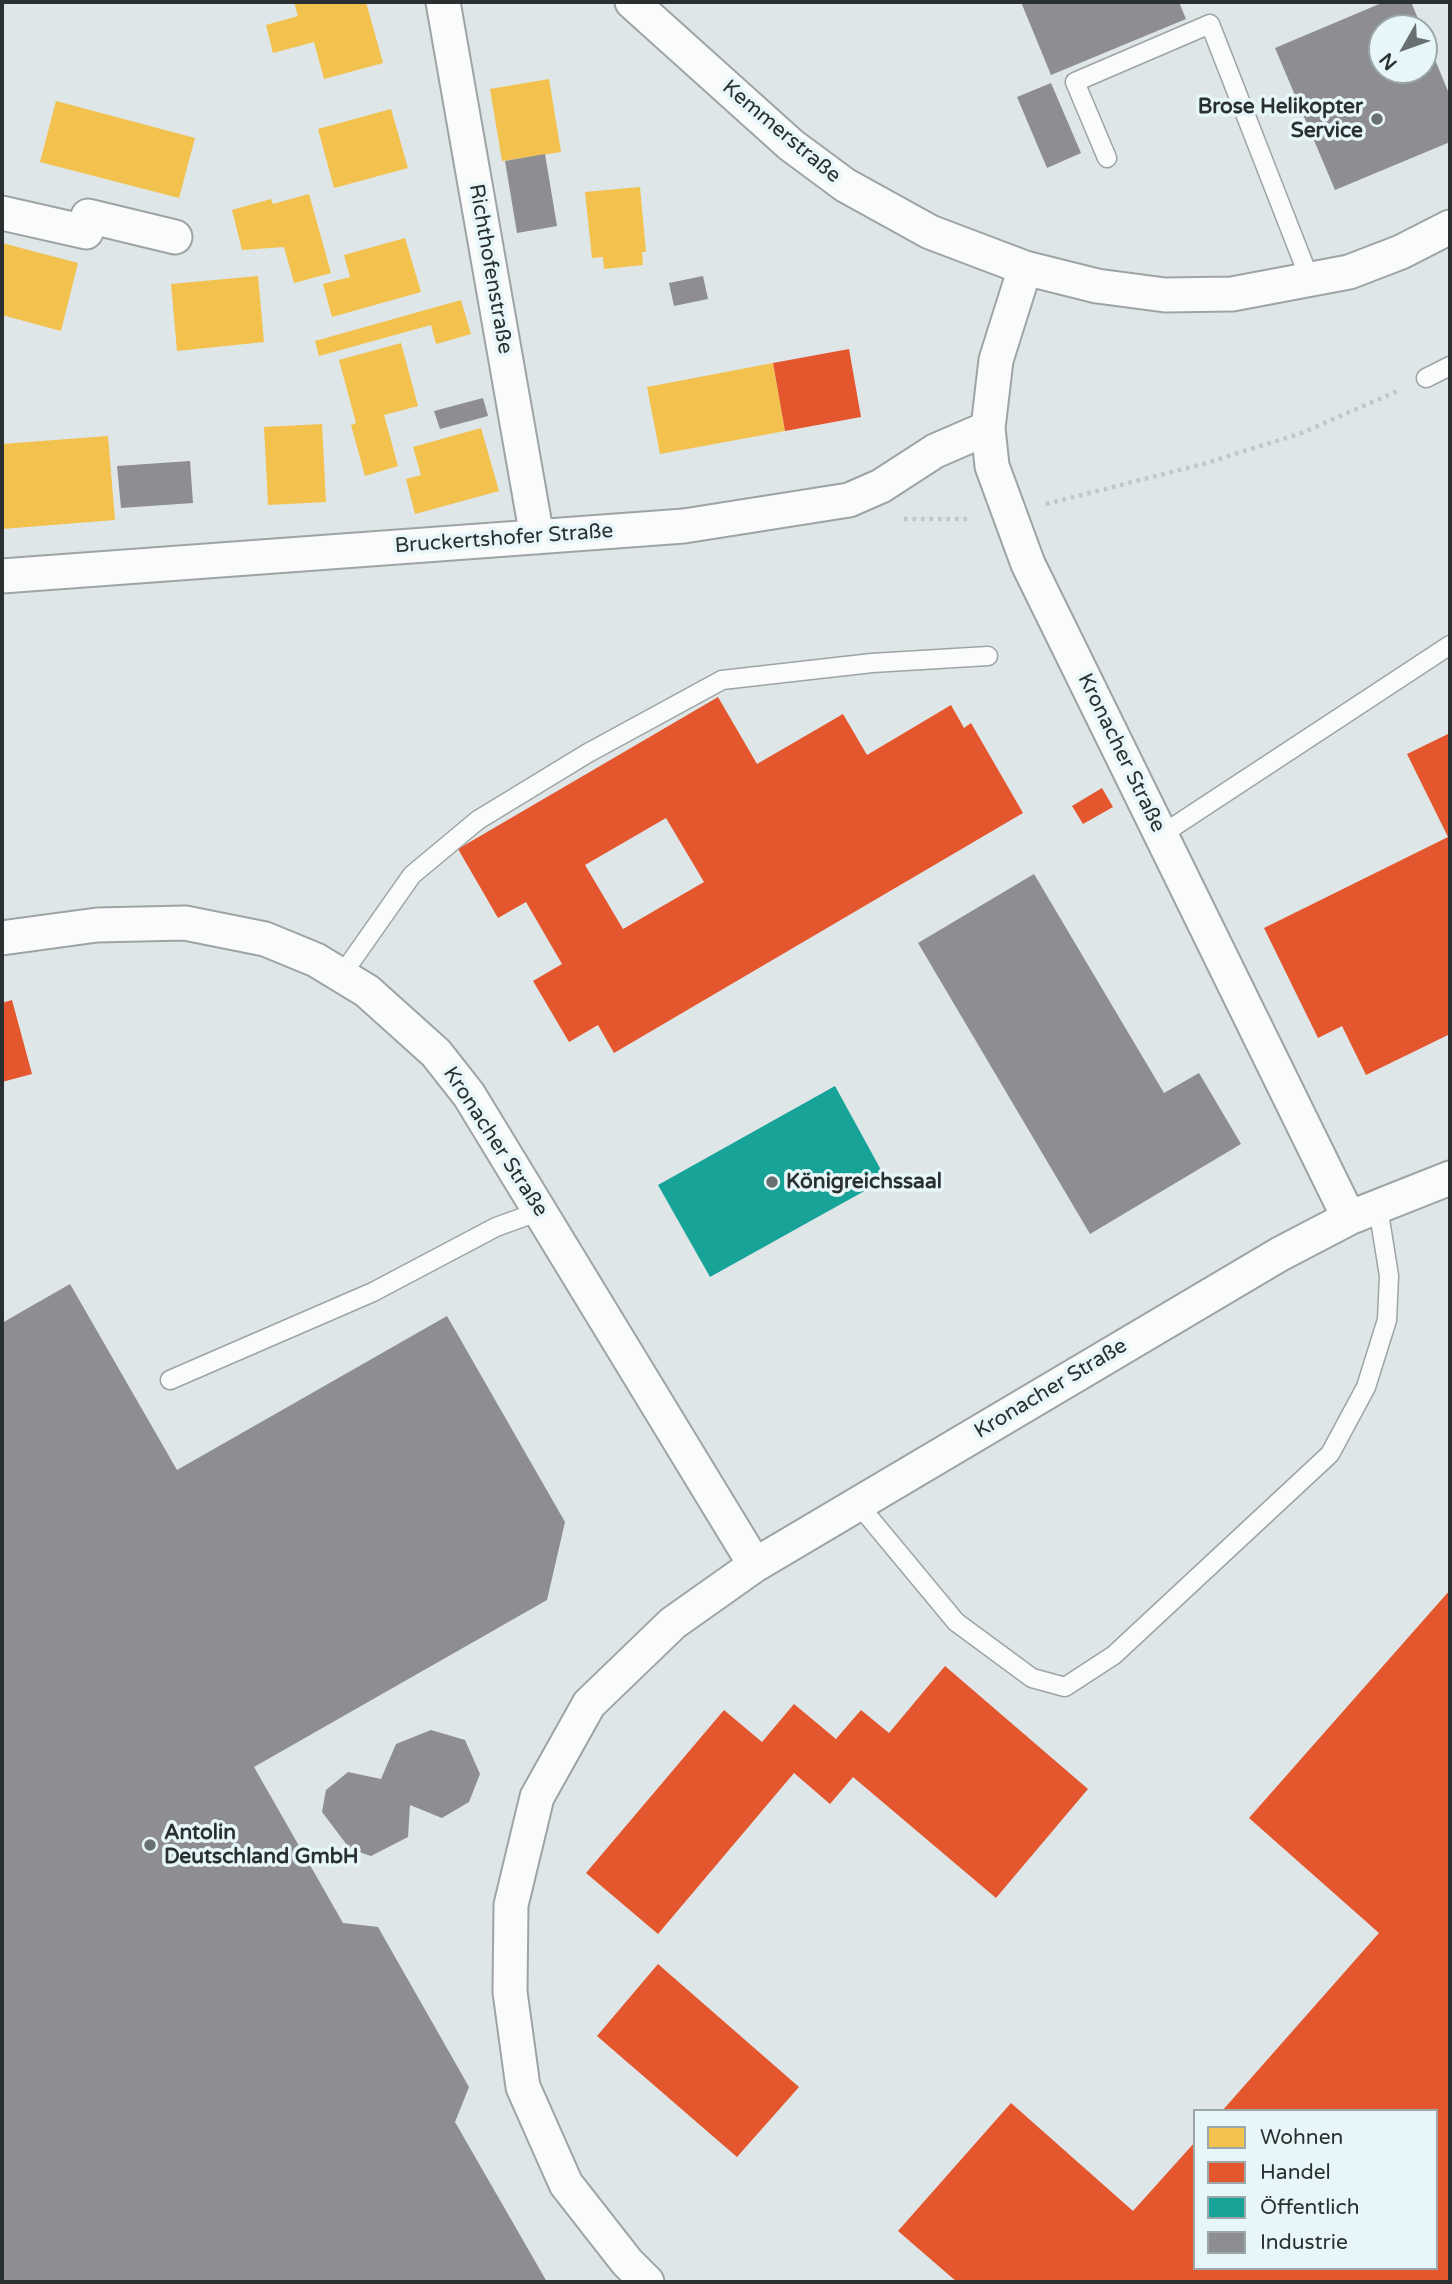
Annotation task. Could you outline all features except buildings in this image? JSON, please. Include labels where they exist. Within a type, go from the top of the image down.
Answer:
[{"type":"street","name":"Richthofenstraße","points":[[443,2],[537,537]]},
{"type":"street","name":"Kemmerstraße","points":[[632,2],[792,145],[845,185],[930,232],[1025,268],[1097,286],[1165,295],[1232,294],[1349,272],[1402,253],[1450,227]]},
{"type":"street","points":[[2,213],[86,232],[88,216],[175,237]]},
{"type":"street","name":"Kronacher Straße","points":[[1025,268],[996,360],[988,428],[992,466],[1028,564],[1161,835],[1364,1213]]},
{"type":"street","name":"Bruckertshofer Straße","points":[[2,576],[684,526],[849,500],[881,486],[935,451],[988,428]]},
{"type":"street","name":"Kronacher Straße","points":[[2,938],[97,925],[185,923],[265,939],[316,960],[366,991],[436,1053],[469,1095],[755,1565]]},
{"type":"street","name":"Kronacher Straße","points":[[647,2282],[627,2262],[566,2184],[523,2087],[510,1992],[511,1905],[537,1797],[589,1704],[673,1623],[755,1565],[1280,1254],[1364,1213],[1450,1178]]},
{"type":"lane","points":[[1107,158],[1075,82],[1210,24],[1310,280]]},
{"type":"lane","points":[[1426,378],[1450,366]]},
{"type":"lane","points":[[1161,835],[1450,645]]},
{"type":"lane","points":[[341,976],[412,875],[478,820],[588,753],[722,680],[872,663],[988,656]]},
{"type":"lane","points":[[170,1380],[373,1292],[496,1227],[540,1211]]},
{"type":"lane","points":[[858,1504],[956,1622],[1032,1678],[1065,1687],[1114,1655],[1330,1454],[1366,1387],[1387,1320],[1389,1276],[1364,1213]]},
{"type":"path","points":[[901,519],[970,519],[1009,513],[1203,464],[1299,433],[1426,378]]},
{"type":"place","name":"Brose Helikopter Service","points":[[1377,119]]},
{"type":"place","name":"Königreichssaal","points":[[772,1182]]},
{"type":"place","name":"Antolin Deutschland GmbH","points":[[150,1845]]}]
